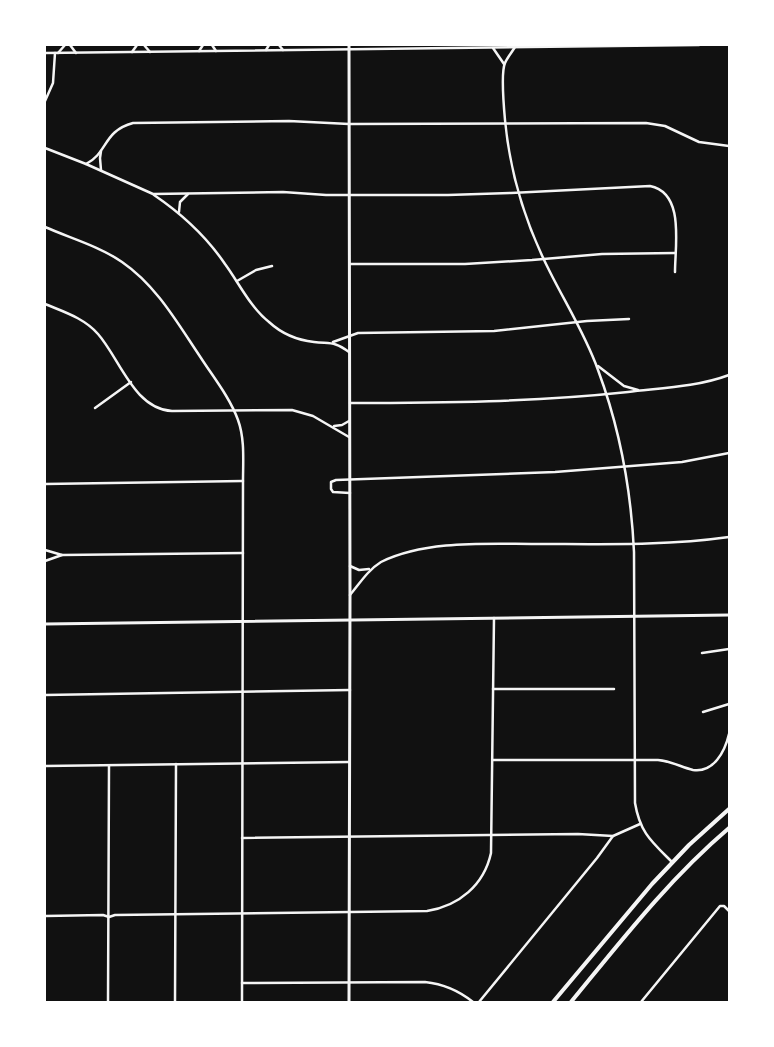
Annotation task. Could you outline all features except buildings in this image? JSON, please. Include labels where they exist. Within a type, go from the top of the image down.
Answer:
[{"type":"highway","points":[[553,1002],[630,909],[672,862],[729,809]]},
{"type":"highway","points":[[571,1002],[662,893],[701,853],[729,828]]},
{"type":"main road","points":[[349,47],[349,1002]]},
{"type":"main road","points":[[45,624],[729,615]]},
{"type":"street","points":[[45,101],[52,83],[56,53],[65,45]]},
{"type":"street","points":[[70,45],[76,53]]},
{"type":"street","points":[[132,52],[137,45]]},
{"type":"street","points":[[144,45],[150,52]]},
{"type":"street","points":[[199,51],[203,45]]},
{"type":"street","points":[[212,45],[216,51]]},
{"type":"street","points":[[266,50],[269,45]]},
{"type":"street","points":[[279,45],[283,50]]},
{"type":"street","points":[[45,53],[283,50],[349,47],[493,48],[699,45]]},
{"type":"street","points":[[504,64],[516,47]]},
{"type":"street","points":[[493,48],[504,64],[505,123],[508,151],[518,193],[531,232],[596,364],[607,394],[626,467],[634,544],[635,803],[640,824],[647,836],[672,862]]},
{"type":"street","points":[[86,164],[96,156],[112,133],[118,128],[133,123],[646,123],[665,126],[699,142],[729,146]]},
{"type":"street","points":[[45,148],[153,194],[179,213],[208,242],[258,312],[280,331],[301,340],[332,342],[358,333],[494,331],[576,322],[629,319]]},
{"type":"street","points":[[101,150],[102,171]]},
{"type":"street","points":[[153,194],[283,192],[349,195],[518,193],[643,186],[658,189],[668,197],[674,208],[675,272]]},
{"type":"street","points":[[179,213],[180,202],[190,194]]},
{"type":"street","points":[[45,227],[110,255],[136,272],[147,282],[163,302],[229,400],[238,421],[243,442],[242,1002]]},
{"type":"street","points":[[349,264],[465,264],[602,254],[675,254]]},
{"type":"street","points":[[237,281],[256,270],[272,266]]},
{"type":"street","points":[[45,304],[78,318],[90,327],[98,335],[146,402],[160,410],[284,410],[302,412],[350,437]]},
{"type":"street","points":[[332,342],[349,352]]},
{"type":"street","points":[[596,364],[605,373],[624,386],[641,390]]},
{"type":"street","points":[[350,403],[479,402],[607,394],[695,384],[729,375]]},
{"type":"street","points":[[94,408],[131,382]]},
{"type":"street","points":[[332,426],[342,426],[350,421]]},
{"type":"street","points":[[350,493],[335,493],[330,487],[333,481],[350,479],[509,475],[626,467],[682,462],[729,453]]},
{"type":"street","points":[[45,484],[243,481]]},
{"type":"street","points":[[350,566],[359,570],[370,569],[398,555],[429,548],[477,544],[634,544],[688,542],[729,537]]},
{"type":"street","points":[[45,550],[62,555],[243,553]]},
{"type":"street","points":[[45,561],[62,555]]},
{"type":"street","points":[[350,595],[370,569]]},
{"type":"street","points":[[45,916],[103,915],[109,917],[115,915],[416,911],[434,910],[458,900],[481,879],[490,860],[492,835],[494,618]]},
{"type":"street","points":[[702,653],[729,649]]},
{"type":"street","points":[[493,689],[614,689]]},
{"type":"street","points":[[45,695],[350,690]]},
{"type":"street","points":[[703,712],[729,704]]},
{"type":"street","points":[[493,760],[668,761],[699,770],[710,766],[718,760],[725,749],[729,735]]},
{"type":"street","points":[[45,766],[350,762]]},
{"type":"street","points":[[175,1002],[176,764]]},
{"type":"street","points":[[108,1002],[109,765]]},
{"type":"street","points":[[479,1002],[613,836],[640,824]]},
{"type":"street","points":[[242,838],[602,834],[613,836]]},
{"type":"street","points":[[641,1002],[720,906],[724,906],[729,911]]},
{"type":"street","points":[[242,983],[436,983],[459,992],[473,1002]]}]
